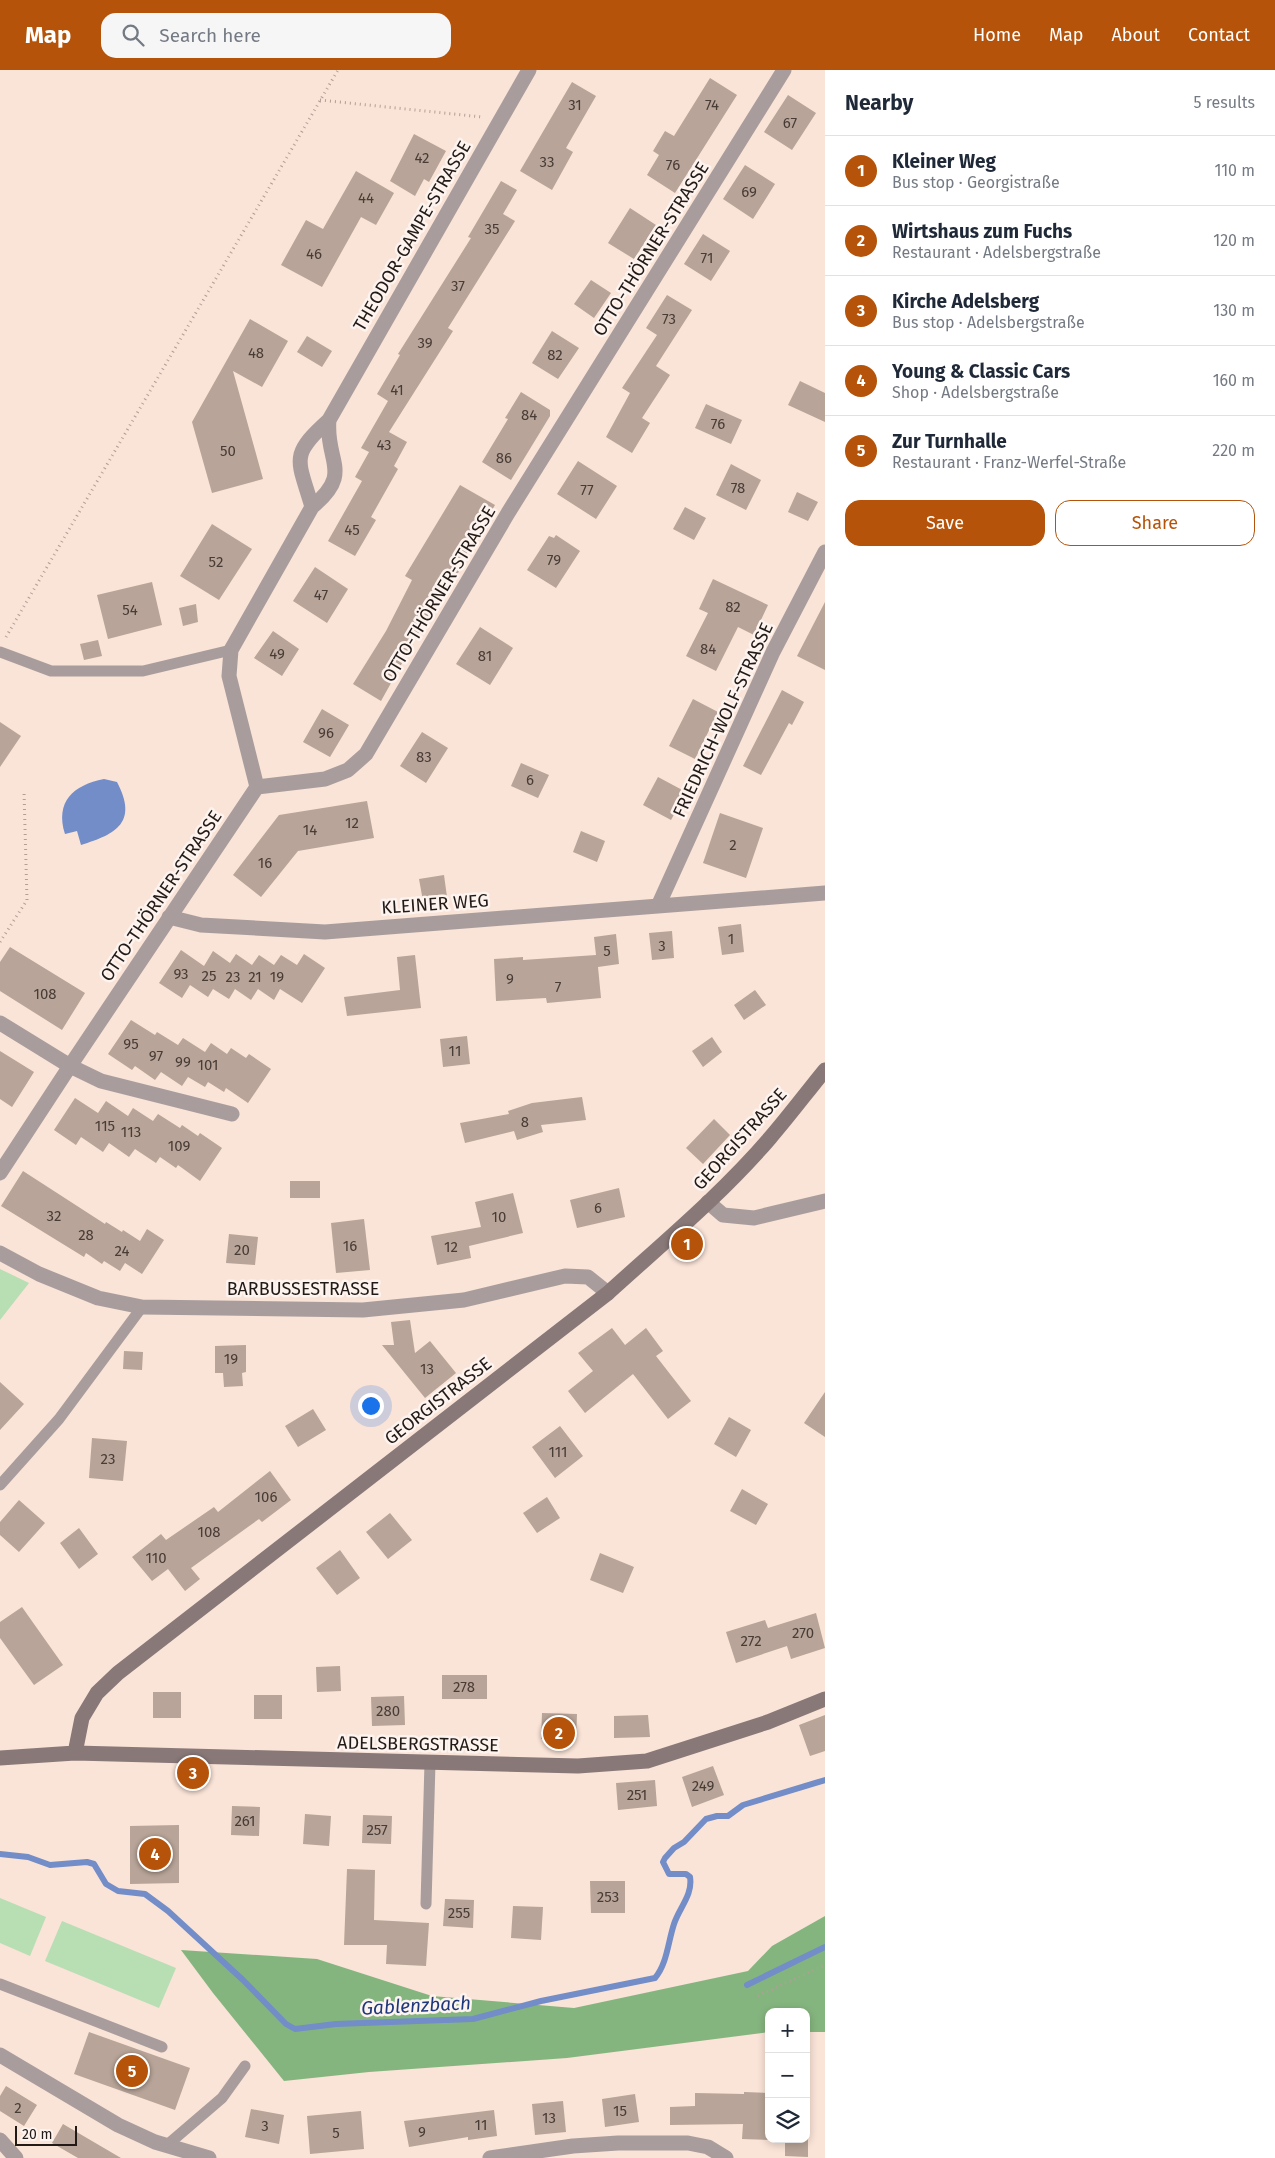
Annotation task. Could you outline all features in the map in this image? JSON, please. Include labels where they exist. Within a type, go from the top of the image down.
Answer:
[{"type":"street","name":"THEODOR-GAMPE-STRASSE","points":[[312,507],[299,462],[302,446],[329,420],[529,70]]},
{"type":"street","name":"OTTO-THÖRNER-STRASSE","points":[[0,1173],[257,787],[325,779],[348,770],[366,754],[508,513],[784,70]]},
{"type":"street","points":[[257,787],[229,676],[231,650],[312,507],[325,496],[334,480],[336,468],[327,434],[329,420]]},
{"type":"street","name":"FRIEDRICH-WOLF-STRASSE","points":[[658,906],[773,652],[825,552]]},
{"type":"street","name":"KLEINER WEG","points":[[169,917],[201,925],[325,932],[825,892]]},
{"type":"street","points":[[0,1023],[70,1066],[101,1081],[232,1114]]},
{"type":"street","name":"GEORGISTRASSE","points":[[75,1753],[82,1718],[97,1693],[118,1673],[608,1293],[668,1241],[708,1202],[769,1139],[825,1070]]},
{"type":"street","points":[[708,1202],[723,1215],[754,1218],[825,1201]]},
{"type":"street","name":"BARBUSSESTRASSE","points":[[0,1253],[39,1274],[98,1298],[142,1307],[363,1310],[464,1300],[565,1276],[588,1277],[608,1293]]},
{"type":"street","name":"ADELSBERGSTRASSE","points":[[0,1758],[75,1753],[578,1766],[647,1761],[768,1722],[825,1700]]},
{"type":"street","points":[[0,2055],[118,2125],[166,2146],[209,2158]]},
{"type":"street","points":[[0,2140],[16,2158]]},
{"type":"street","points":[[490,2158],[573,2152],[618,2143],[688,2143],[708,2147],[726,2158]]},
{"type":"lane","points":[[0,652],[51,671],[143,671],[231,650]]},
{"type":"lane","points":[[0,1485],[59,1420],[142,1307]]},
{"type":"lane","points":[[426,1904],[430,1763]]},
{"type":"lane","points":[[0,1984],[162,2047]]},
{"type":"lane","points":[[166,2146],[222,2098],[245,2066]]},
{"type":"path","points":[[4,640],[338,70]]},
{"type":"path","points":[[320,100],[500,119]]},
{"type":"path","points":[[0,942],[27,900],[24,791]]},
{"type":"path","points":[[758,1996],[825,1965]]},
{"type":"green space","points":[[0,1269],[29,1283],[0,1320]]},
{"type":"green space","points":[[0,1898],[46,1917],[30,1956],[0,1943]]},
{"type":"green space","points":[[825,1916],[825,2032],[810,2032],[810,2008],[765,2008],[765,2033],[567,2058],[369,2072],[284,2081],[181,1950],[317,1959],[432,1996],[574,2008],[748,1971],[772,1946]]},
{"type":"green space","points":[[62,1921],[176,1968],[159,2008],[45,1961]]},
{"type":"water","points":[[104,779],[117,782],[123,796],[124,817],[114,831],[81,845],[77,831],[65,834],[63,813],[65,804],[75,791],[83,786]]},
{"type":"building","points":[[710,78],[737,95],[675,193],[647,175],[659,155],[653,151],[665,131],[674,136]]},
{"type":"building","points":[[572,82],[596,96],[566,148],[573,152],[552,190],[520,171]]},
{"type":"building","points":[[788,95],[816,113],[792,150],[764,132]]},
{"type":"building","points":[[414,134],[446,151],[429,182],[424,179],[415,196],[390,181]]},
{"type":"building","points":[[745,165],[775,184],[753,219],[723,199]]},
{"type":"building","points":[[356,171],[394,193],[376,225],[361,217],[322,287],[281,265],[306,220],[323,229]]},
{"type":"building","points":[[501,181],[517,190],[503,214],[515,221],[448,328],[453,331],[389,432],[407,442],[394,466],[398,469],[371,517],[376,520],[355,556],[328,541],[362,481],[355,477],[369,452],[361,448],[388,401],[377,394],[400,355],[398,354],[471,238],[468,237]]},
{"type":"building","points":[[630,208],[656,225],[634,259],[608,243]]},
{"type":"building","points":[[703,234],[730,251],[711,281],[684,264]]},
{"type":"building","points":[[591,280],[611,293],[594,318],[574,304]]},
{"type":"building","points":[[667,295],[692,310],[656,366],[670,375],[642,418],[650,423],[632,453],[606,437],[630,393],[622,388],[657,335],[646,328]]},
{"type":"building","points":[[250,319],[288,341],[262,387],[233,371],[263,479],[212,493],[192,422]]},
{"type":"building","points":[[552,331],[579,348],[558,379],[532,363]]},
{"type":"building","points":[[307,336],[332,351],[322,367],[297,352]]},
{"type":"building","points":[[800,381],[825,393],[825,422],[788,405]]},
{"type":"building","points":[[521,392],[550,410],[550,416],[511,480],[482,462],[508,419],[505,418]]},
{"type":"building","points":[[706,404],[742,420],[731,444],[695,428]]},
{"type":"building","points":[[578,461],[617,486],[596,519],[557,494]]},
{"type":"building","points":[[731,464],[761,480],[746,510],[716,495]]},
{"type":"building","points":[[460,485],[495,505],[460,565],[462,566],[444,598],[440,595],[381,701],[353,684],[386,631],[412,580],[405,576]]},
{"type":"building","points":[[797,492],[818,502],[808,521],[788,512]]},
{"type":"building","points":[[685,507],[706,518],[694,540],[673,529]]},
{"type":"building","points":[[212,524],[252,549],[219,600],[180,576]]},
{"type":"building","points":[[556,535],[580,551],[556,588],[527,570],[549,536],[554,538]]},
{"type":"building","points":[[315,567],[348,589],[327,623],[293,601]]},
{"type":"building","points":[[713,579],[768,605],[754,635],[738,627],[716,671],[686,656],[708,613],[699,609]]},
{"type":"building","points":[[152,582],[162,625],[108,639],[97,595]]},
{"type":"building","points":[[825,602],[825,670],[797,656]]},
{"type":"building","points":[[196,604],[198,622],[183,626],[179,608]]},
{"type":"building","points":[[480,627],[513,648],[490,685],[456,664]]},
{"type":"building","points":[[273,631],[299,649],[282,676],[254,658]]},
{"type":"building","points":[[98,640],[102,656],[84,660],[80,644]]},
{"type":"building","points":[[782,690],[804,702],[792,725],[789,723],[761,775],[743,766]]},
{"type":"building","points":[[693,699],[718,712],[695,759],[669,746]]},
{"type":"building","points":[[322,709],[349,725],[330,757],[303,742]]},
{"type":"building","points":[[0,722],[21,736],[0,767]]},
{"type":"building","points":[[422,732],[448,748],[426,783],[400,766]]},
{"type":"building","points":[[521,763],[549,775],[538,798],[511,786]]},
{"type":"building","points":[[658,777],[686,792],[671,820],[643,805]]},
{"type":"building","points":[[367,801],[374,838],[298,851],[261,897],[233,875],[279,815]]},
{"type":"building","points":[[720,813],[763,828],[746,878],[703,863]]},
{"type":"building","points":[[581,831],[605,841],[597,862],[573,852]]},
{"type":"building","points":[[444,875],[447,897],[423,901],[419,879]]},
{"type":"building","points":[[741,924],[744,952],[722,955],[718,927]]},
{"type":"building","points":[[672,931],[674,958],[652,960],[649,933]]},
{"type":"building","points":[[616,934],[619,964],[598,967],[601,998],[547,1003],[546,998],[496,1001],[494,959],[523,957],[523,960],[596,955],[594,937]]},
{"type":"building","points":[[10,947],[85,993],[62,1030],[0,991],[0,962]]},
{"type":"building","points":[[181,950],[204,966],[213,951],[230,963],[236,954],[252,965],[259,955],[274,965],[281,955],[297,965],[304,954],[325,968],[302,1003],[280,989],[274,1000],[258,989],[251,1000],[235,989],[229,999],[213,989],[208,997],[190,985],[182,998],[159,983]]},
{"type":"building","points":[[415,955],[421,1008],[347,1016],[344,997],[400,990],[397,957]]},
{"type":"building","points":[[755,990],[766,1005],[744,1020],[734,1005]]},
{"type":"building","points":[[131,1020],[155,1035],[157,1032],[178,1045],[183,1038],[205,1052],[211,1043],[227,1054],[231,1048],[246,1058],[249,1054],[271,1069],[248,1103],[226,1088],[224,1092],[208,1082],[205,1087],[188,1077],[182,1086],[161,1072],[155,1080],[135,1066],[132,1070],[108,1054]]},
{"type":"building","points":[[467,1036],[470,1064],[443,1067],[440,1039]]},
{"type":"building","points":[[712,1037],[722,1052],[703,1067],[692,1051]]},
{"type":"building","points":[[0,1051],[34,1072],[12,1107],[0,1099]]},
{"type":"building","points":[[582,1097],[586,1120],[541,1125],[543,1132],[517,1140],[514,1131],[465,1143],[460,1123],[509,1114],[508,1111],[532,1103]]},
{"type":"building","points":[[75,1098],[98,1113],[106,1101],[128,1116],[133,1108],[153,1121],[158,1114],[180,1128],[182,1125],[198,1136],[200,1133],[222,1148],[200,1181],[178,1165],[176,1168],[160,1157],[156,1163],[135,1149],[129,1157],[109,1143],[103,1152],[81,1137],[76,1145],[54,1130]]},
{"type":"building","points":[[714,1119],[730,1135],[703,1164],[686,1148]]},
{"type":"building","points":[[23,1171],[105,1224],[106,1222],[122,1232],[123,1230],[140,1241],[147,1229],[164,1240],[142,1274],[125,1263],[120,1271],[104,1261],[102,1264],[86,1253],[84,1257],[1,1206]]},
{"type":"building","points":[[290,1181],[320,1181],[320,1198],[290,1198]]},
{"type":"building","points":[[619,1188],[625,1217],[577,1228],[570,1200]]},
{"type":"building","points":[[513,1193],[523,1233],[469,1246],[471,1258],[437,1265],[431,1236],[481,1227],[475,1202]]},
{"type":"building","points":[[364,1219],[370,1270],[336,1273],[331,1223]]},
{"type":"building","points":[[229,1234],[258,1237],[255,1265],[226,1263]]},
{"type":"building","points":[[410,1320],[415,1353],[430,1341],[456,1373],[425,1398],[382,1345],[394,1345],[391,1322]]},
{"type":"building","points":[[612,1328],[625,1345],[646,1328],[663,1351],[656,1356],[691,1401],[668,1419],[633,1374],[585,1413],[568,1391],[593,1371],[578,1353]]},
{"type":"building","points":[[246,1345],[246,1372],[242,1373],[243,1386],[224,1387],[223,1373],[215,1373],[215,1346]]},
{"type":"building","points":[[124,1351],[143,1352],[142,1370],[123,1369]]},
{"type":"building","points":[[0,1382],[24,1404],[0,1430]]},
{"type":"building","points":[[825,1392],[825,1437],[804,1423]]},
{"type":"building","points":[[313,1409],[326,1430],[298,1447],[285,1426]]},
{"type":"building","points":[[729,1417],[751,1430],[736,1457],[714,1444]]},
{"type":"building","points":[[560,1426],[583,1456],[555,1478],[532,1447]]},
{"type":"building","points":[[92,1438],[127,1441],[123,1481],[89,1478]]},
{"type":"building","points":[[270,1471],[291,1500],[262,1522],[259,1519],[191,1568],[200,1579],[185,1591],[168,1569],[152,1581],[132,1557],[161,1534],[166,1540],[214,1507],[218,1512]]},
{"type":"building","points":[[742,1489],[768,1504],[756,1525],[730,1511]]},
{"type":"building","points":[[547,1497],[560,1518],[537,1533],[523,1513]]},
{"type":"building","points":[[19,1500],[45,1523],[19,1552],[0,1535],[0,1522]]},
{"type":"building","points":[[390,1513],[412,1540],[388,1559],[366,1532]]},
{"type":"building","points":[[79,1528],[98,1554],[79,1569],[60,1543]]},
{"type":"building","points":[[340,1550],[360,1578],[337,1595],[316,1568]]},
{"type":"building","points":[[600,1553],[634,1567],[623,1593],[590,1580]]},
{"type":"building","points":[[22,1607],[63,1665],[34,1685],[0,1638],[0,1622]]},
{"type":"building","points":[[816,1613],[825,1648],[791,1659],[787,1646],[736,1663],[726,1632],[765,1620],[768,1628]]},
{"type":"building","points":[[340,1666],[341,1691],[317,1692],[316,1667]]},
{"type":"building","points":[[442,1675],[487,1675],[487,1699],[442,1699]]},
{"type":"building","points":[[153,1692],[181,1692],[181,1718],[153,1718]]},
{"type":"building","points":[[254,1695],[282,1695],[282,1719],[254,1719]]},
{"type":"building","points":[[404,1696],[405,1725],[372,1726],[371,1697]]},
{"type":"building","points":[[542,1713],[577,1714],[576,1740],[541,1739]]},
{"type":"building","points":[[648,1715],[650,1737],[614,1738],[614,1716]]},
{"type":"building","points":[[825,1715],[825,1751],[810,1756],[799,1725]]},
{"type":"building","points":[[713,1766],[724,1795],[692,1807],[682,1777]]},
{"type":"building","points":[[655,1780],[657,1806],[618,1810],[616,1783]]},
{"type":"building","points":[[232,1806],[260,1807],[259,1836],[231,1835]]},
{"type":"building","points":[[305,1814],[331,1816],[329,1846],[303,1844]]},
{"type":"building","points":[[363,1815],[392,1816],[391,1844],[362,1843]]},
{"type":"building","points":[[179,1825],[179,1883],[130,1884],[130,1826]]},
{"type":"building","points":[[347,1869],[375,1870],[374,1920],[429,1923],[426,1966],[386,1964],[387,1945],[344,1945]]},
{"type":"building","points":[[590,1881],[625,1881],[625,1913],[591,1913]]},
{"type":"building","points":[[445,1899],[474,1900],[473,1928],[443,1926]]},
{"type":"building","points":[[513,1906],[543,1907],[541,1940],[511,1938]]},
{"type":"building","points":[[89,2032],[190,2068],[175,2110],[74,2074]]},
{"type":"building","points":[[6,2086],[37,2105],[24,2126],[0,2111],[0,2096]]},
{"type":"building","points":[[744,2092],[765,2093],[765,2140],[742,2139],[743,2124],[670,2125],[670,2107],[695,2106],[695,2093],[744,2094]]},
{"type":"building","points":[[635,2094],[639,2122],[605,2127],[602,2099]]},
{"type":"building","points":[[563,2101],[566,2132],[535,2135],[532,2104]]},
{"type":"building","points":[[251,2109],[284,2115],[279,2144],[245,2137]]},
{"type":"building","points":[[494,2110],[497,2136],[468,2140],[468,2137],[409,2147],[404,2121]]},
{"type":"building","points":[[361,2111],[364,2149],[310,2154],[307,2116]]},
{"type":"building","points":[[63,2124],[121,2158],[78,2158],[52,2143]]},
{"type":"building","points":[[785,2143],[808,2143],[808,2157],[785,2156]]},
{"type":"waterway","name":"Gablenzbach","points":[[0,1854],[28,1857],[50,1865],[87,1862],[94,1864],[106,1884],[118,1891],[145,1894],[168,1911],[243,1980],[286,2024],[295,2029],[336,2024],[473,2019],[541,2001],[655,1978],[665,1960],[674,1924],[688,1896],[690,1884],[690,1877],[686,1874],[669,1874],[663,1862],[665,1858],[674,1848],[684,1842],[706,1819],[728,1816],[743,1805],[825,1780]]},
{"type":"waterway","points":[[747,1985],[825,1947]]},
{"type":"place","name":"Kleiner Weg","points":[[687,1244]]},
{"type":"place","name":"Wirtshaus zum Fuchs","points":[[559,1733]]},
{"type":"place","name":"Kirche Adelsberg","points":[[193,1773]]},
{"type":"place","name":"Young & Classic Cars","points":[[155,1854]]},
{"type":"place","name":"Zur Turnhalle","points":[[132,2071]]}]
